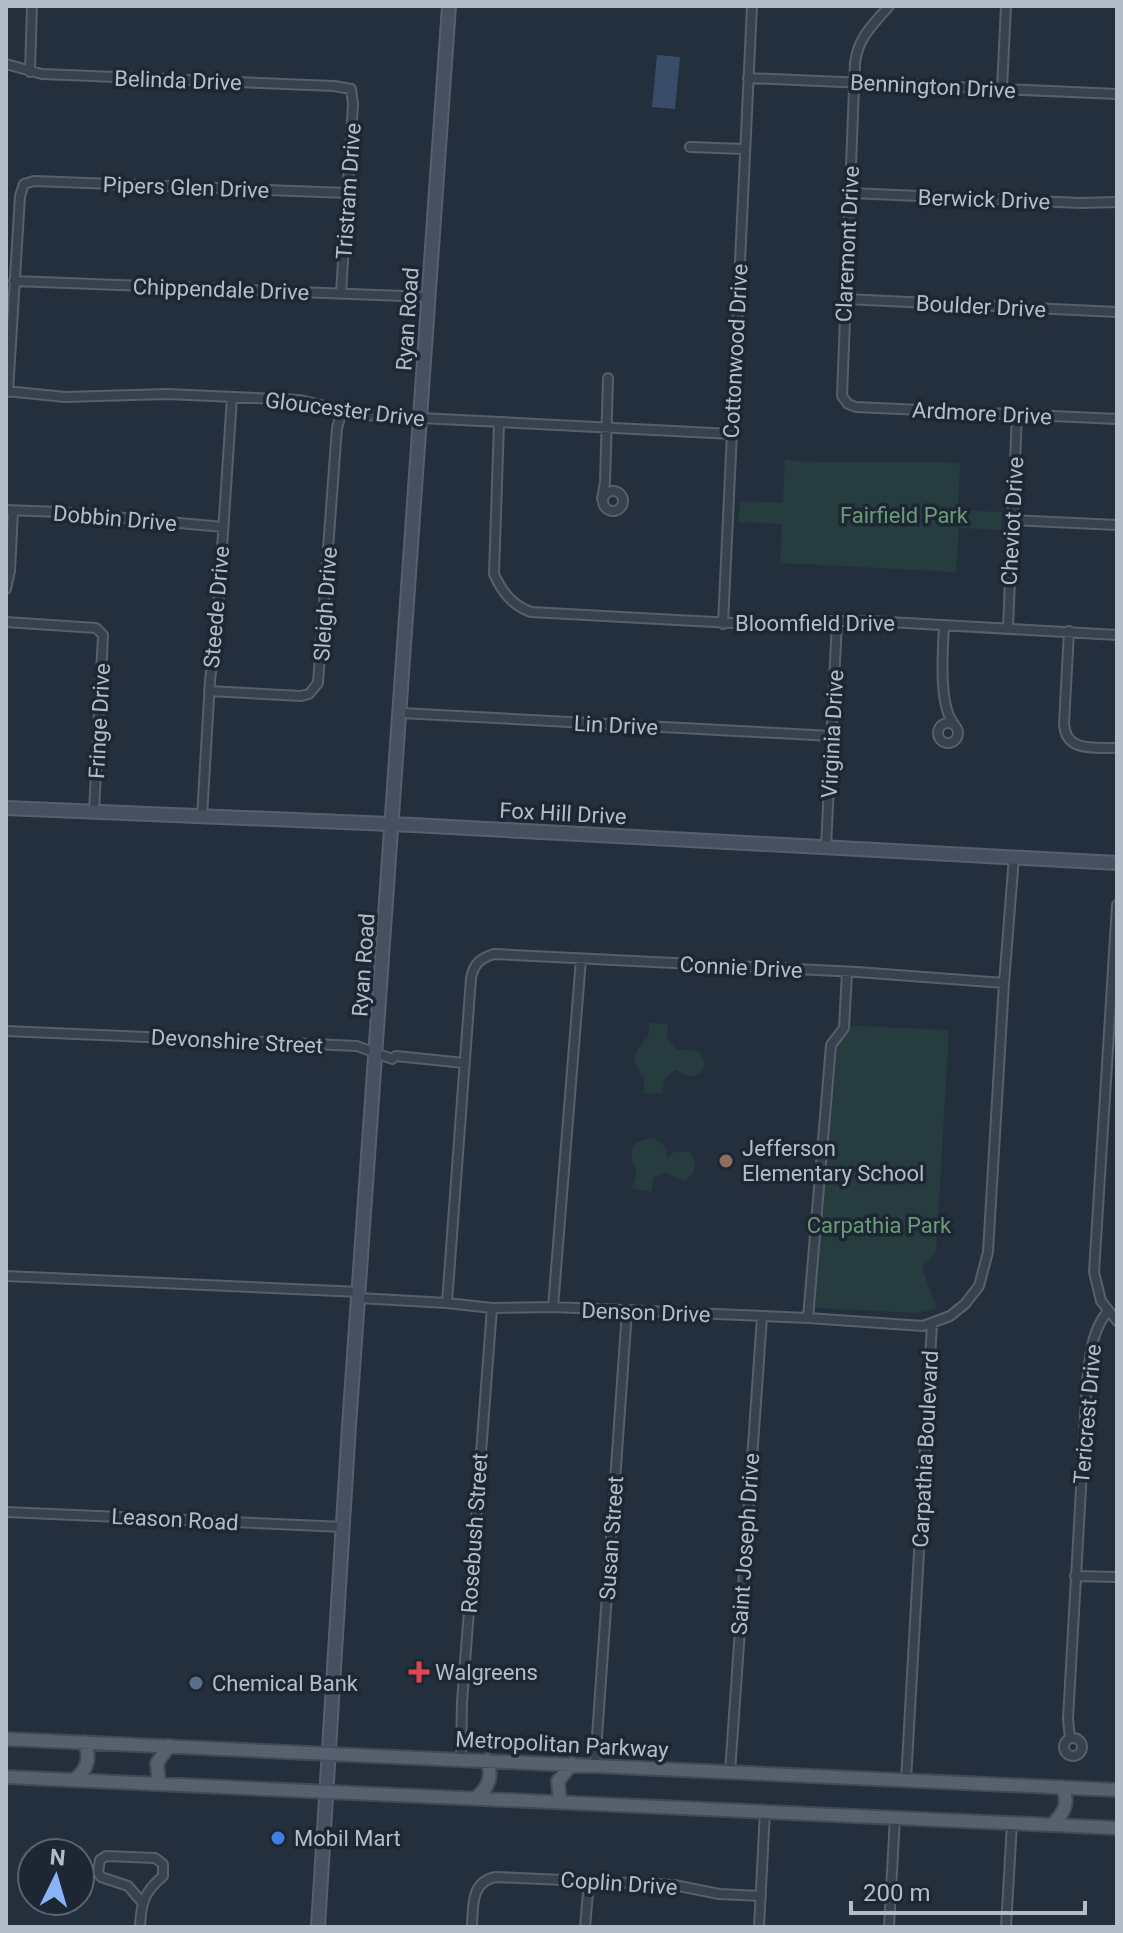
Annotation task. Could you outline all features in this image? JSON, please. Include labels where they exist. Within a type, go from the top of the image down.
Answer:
[{"type":"main road","name":"Ryan Road","points":[[318,1927],[449,6]]},
{"type":"main road","name":"Fox Hill Drive","points":[[6,808],[1117,863]]},
{"type":"main road","name":"Metropolitan Parkway","points":[[6,1739],[1117,1790]]},
{"type":"main road","points":[[74,1780],[88,1761],[84,1742]]},
{"type":"main road","points":[[159,1783],[157,1763],[169,1746]]},
{"type":"main road","points":[[476,1798],[484,1792],[490,1780],[487,1760]]},
{"type":"main road","points":[[560,1802],[558,1781],[572,1764]]},
{"type":"main road","points":[[6,1777],[1117,1828]]},
{"type":"main road","points":[[1052,1825],[1066,1807],[1062,1787]]},
{"type":"street","points":[[30,72],[32,6]]},
{"type":"street","name":"Cottonwood Drive","points":[[723,624],[752,6]]},
{"type":"street","name":"Claremont Drive","points":[[848,404],[841,391],[856,54],[861,38],[889,6]]},
{"type":"street","points":[[1002,89],[1006,6]]},
{"type":"street","name":"Belinda Drive","points":[[6,64],[30,72],[351,89]]},
{"type":"street","name":"Bennington Drive","points":[[748,78],[1117,94]]},
{"type":"street","name":"Tristram Drive","points":[[341,293],[353,100],[351,89]]},
{"type":"street","points":[[690,147],[744,149]]},
{"type":"street","name":"Pipers Glen Drive","points":[[14,281],[20,196],[24,184],[49,182],[347,193]]},
{"type":"street","name":"Berwick Drive","points":[[850,193],[1090,204],[1117,202]]},
{"type":"street","points":[[7,392],[14,281]]},
{"type":"street","name":"Chippendale Drive","points":[[14,281],[429,297]]},
{"type":"street","name":"Boulder Drive","points":[[845,299],[1117,312]]},
{"type":"street","points":[[605,482],[619,493],[623,502],[618,511],[608,511],[602,499],[608,378]]},
{"type":"street","name":"Gloucester Drive","points":[[7,392],[65,397],[167,394],[307,401],[362,415],[732,434]]},
{"type":"street","name":"Steede Drive","points":[[202,817],[232,397]]},
{"type":"street","name":"Ardmore Drive","points":[[848,404],[1117,419]]},
{"type":"street","name":"Sleigh Drive","points":[[209,691],[301,696],[313,691],[318,683],[337,428],[342,411]]},
{"type":"street","name":"Cheviot Drive","points":[[1008,628],[1017,414]]},
{"type":"street","name":"Bloomfield Drive","points":[[499,423],[493,565],[498,583],[515,604],[531,612],[723,624],[786,626],[837,621],[1117,635]]},
{"type":"street","points":[[602,499],[609,491],[619,493]]},
{"type":"street","points":[[6,589],[10,571],[10,510]]},
{"type":"street","name":"Dobbin Drive","points":[[10,510],[223,527]]},
{"type":"street","points":[[1012,520],[1117,525]]},
{"type":"street","name":"Virginia Drive","points":[[826,847],[837,621]]},
{"type":"street","name":"Fringe Drive","points":[[6,622],[96,628],[103,635],[94,812]]},
{"type":"street","points":[[944,625],[947,713],[958,730],[958,737],[946,743],[937,734],[947,713]]},
{"type":"street","points":[[1069,631],[1064,724],[1069,741],[1081,746],[1117,748]]},
{"type":"street","name":"Lin Drive","points":[[401,713],[832,736]]},
{"type":"street","points":[[941,725],[947,722],[954,724]]},
{"type":"street","name":"Carpathia Boulevard","points":[[906,1780],[932,1324],[950,1316],[965,1304],[979,1286],[986,1269],[1014,857]]},
{"type":"street","points":[[1117,905],[1094,1272],[1098,1294],[1107,1312],[1117,1321]]},
{"type":"street","name":"Connie Drive","points":[[464,1063],[474,966],[494,954],[1004,983]]},
{"type":"street","points":[[553,1307],[581,959]]},
{"type":"street","points":[[808,1318],[831,1045],[844,1028],[847,972]]},
{"type":"street","name":"Devonshire Street","points":[[6,1031],[357,1046],[392,1059],[396,1056],[464,1063]]},
{"type":"street","points":[[447,1303],[464,1063]]},
{"type":"street","name":"Denson Drive","points":[[6,1276],[360,1295],[492,1308],[553,1307],[808,1318],[911,1326],[932,1324]]},
{"type":"street","name":"Rosebush Street","points":[[461,1759],[462,1702],[492,1308]]},
{"type":"street","name":"Susan Street","points":[[595,1765],[627,1311]]},
{"type":"street","name":"Tericrest Drive","points":[[1070,1738],[1068,1719],[1087,1382],[1093,1339],[1107,1312]]},
{"type":"street","name":"Saint Joseph Drive","points":[[730,1772],[762,1317]]},
{"type":"street","name":"Leason Road","points":[[6,1512],[344,1527]]},
{"type":"street","points":[[1075,1576],[1117,1577]]},
{"type":"street","points":[[759,1927],[765,1811]]},
{"type":"street","points":[[889,1927],[895,1817]]},
{"type":"street","points":[[1006,1927],[1012,1823]]},
{"type":"street","points":[[140,1927],[141,1901],[165,1871],[161,1860],[106,1856],[100,1860],[98,1872],[101,1877],[128,1886],[141,1901]]},
{"type":"street","name":"Coplin Drive","points":[[472,1927],[475,1895],[480,1884],[496,1877],[674,1885],[719,1894],[761,1896]]},
{"type":"street","points":[[585,1927],[589,1881]]},
{"type":"green space","name":"Fairfield Park","points":[[785,460],[960,463],[958,510],[1002,512],[1001,530],[959,528],[956,572],[780,563],[782,524],[738,522],[740,501],[783,503]]},
{"type":"green space","points":[[649,1023],[668,1024],[667,1038],[677,1050],[695,1051],[705,1064],[696,1075],[675,1070],[664,1079],[662,1094],[643,1093],[645,1079],[635,1062],[636,1053],[648,1037]]},
{"type":"green space","name":"Carpathia Park","points":[[839,1025],[949,1030],[936,1252],[922,1268],[937,1309],[916,1313],[814,1308]]},
{"type":"green space","points":[[653,1138],[665,1146],[668,1159],[673,1152],[689,1152],[695,1160],[693,1172],[684,1181],[666,1173],[654,1177],[651,1192],[632,1188],[637,1172],[632,1148],[639,1141]]},
{"type":"water","points":[[657,55],[680,57],[675,109],[652,107]]},
{"type":"place","name":"Jefferson Elementary School","points":[[726,1161]]},
{"type":"place","name":"Walgreens","points":[[419,1672]]},
{"type":"place","name":"Chemical Bank","points":[[196,1683]]},
{"type":"place","name":"Mobil Mart","points":[[278,1838]]}]
